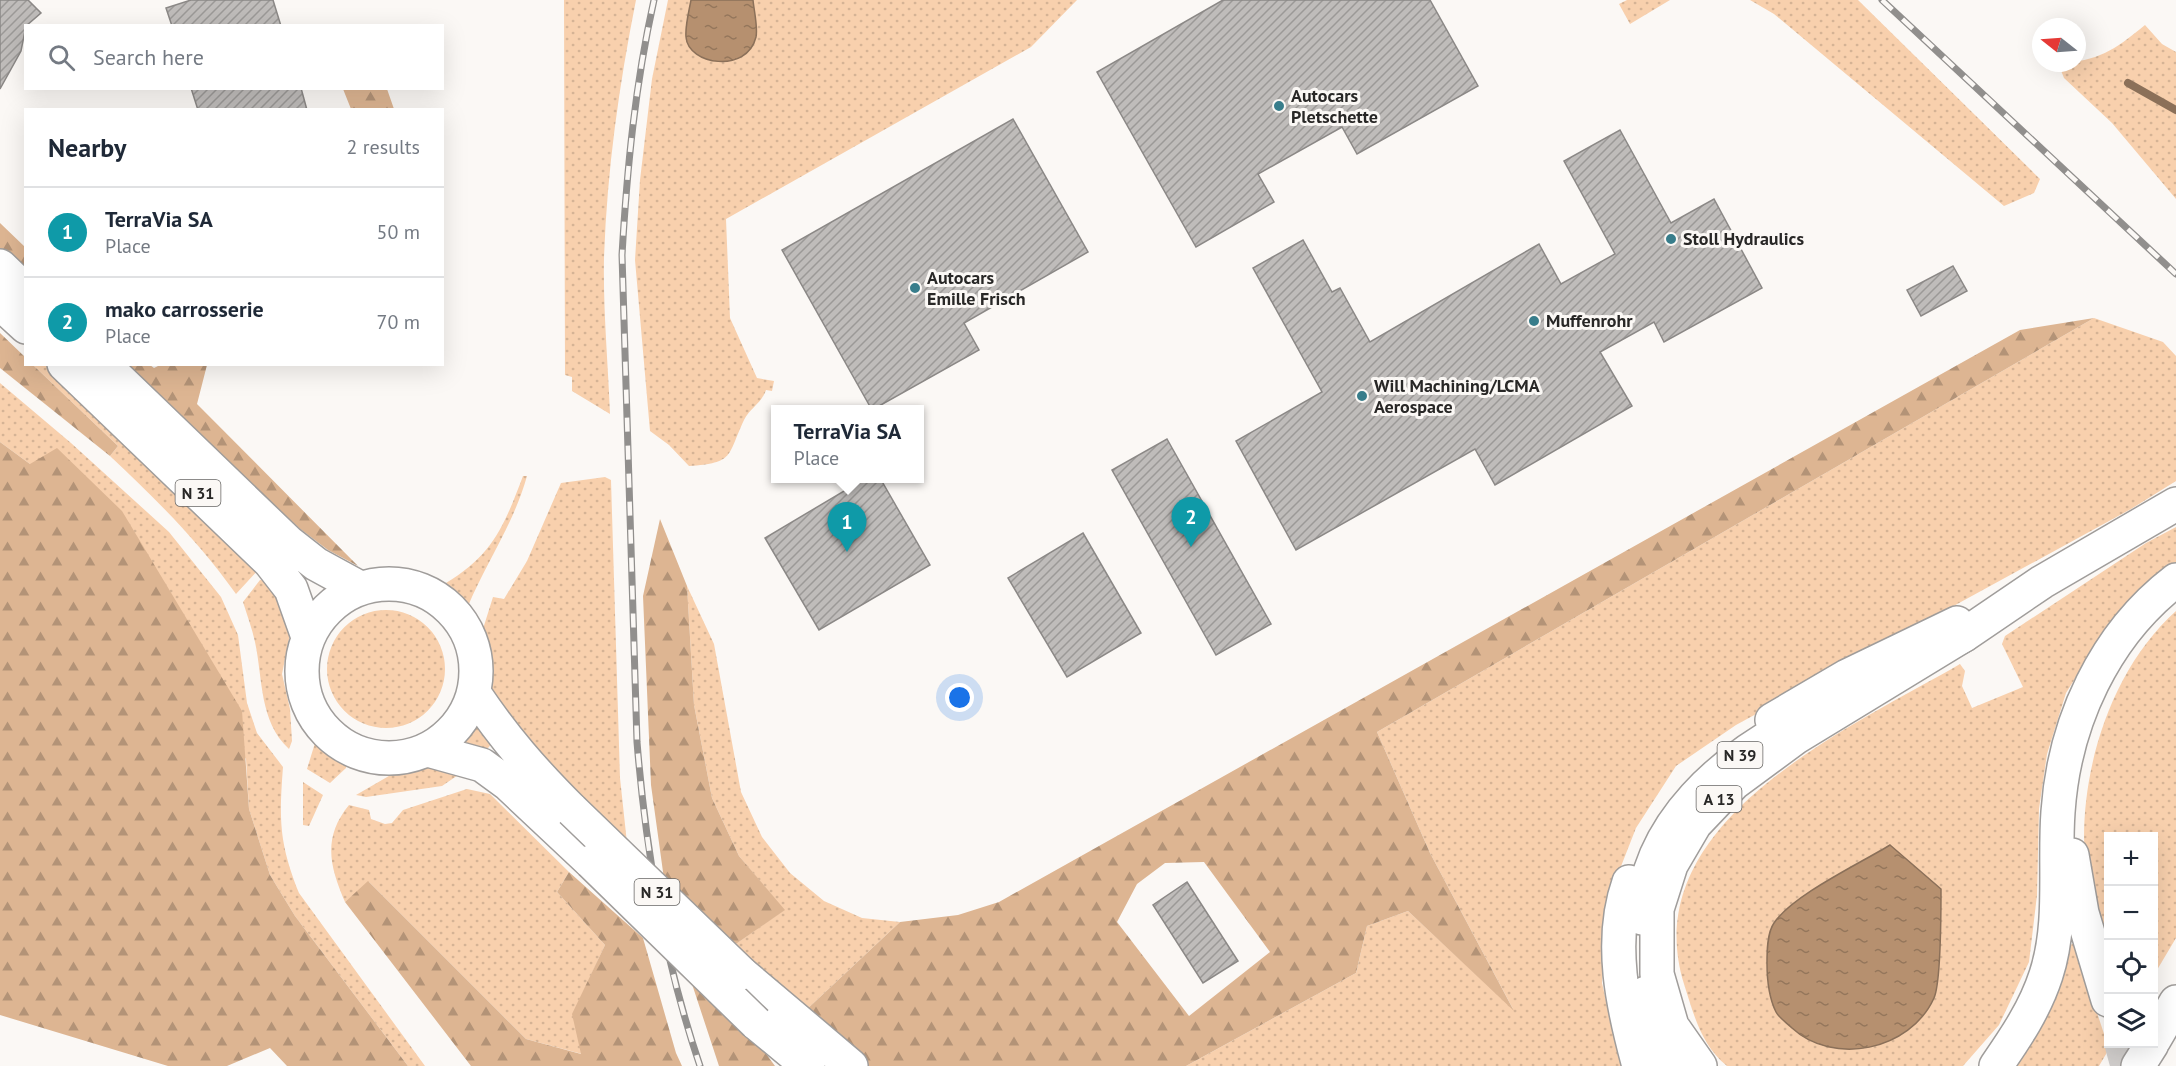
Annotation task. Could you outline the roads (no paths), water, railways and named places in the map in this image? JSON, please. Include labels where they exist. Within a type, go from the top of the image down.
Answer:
[{"type":"main road","points":[[0,266],[24,289]]},
{"type":"main road","points":[[0,303],[24,325]]},
{"type":"main road","name":"N 31","points":[[66,366],[270,562],[291,589],[308,637]]},
{"type":"main road","name":"N 31","points":[[105,366],[288,542],[316,564],[360,588]]},
{"type":"main road","name":"N 39","points":[[1668,1066],[1643,984],[1642,903],[1653,868],[1669,831],[1700,788],[1736,758],[1789,725],[1964,635],[2042,582],[2176,504]]},
{"type":"main road","points":[[1996,1066],[2025,1024],[2046,974],[2056,917],[2058,812],[2065,759],[2080,707],[2111,649],[2155,596],[2176,580]]},
{"type":"main road","name":"N 39","points":[[1639,1066],[1630,1032],[1622,984],[1618,936],[1626,889],[1640,852],[1651,828],[1669,803],[1695,772],[1737,740],[1847,676],[2042,582]]},
{"type":"main road","points":[[384,584],[408,585],[431,594],[451,609],[466,629],[474,649],[477,671],[474,693],[464,716],[449,736],[428,750],[405,758],[379,759],[351,751],[327,735],[310,711],[302,687],[301,662],[308,637],[320,616],[338,600],[360,588],[384,584]]},
{"type":"main road","points":[[2107,994],[2082,913],[2072,864],[2072,808],[2080,748],[2098,694],[2129,648],[2161,610],[2176,597]]},
{"type":"main road","name":"A 13","points":[[1700,1066],[1672,1026],[1657,974],[1657,909],[1671,865],[1695,824],[1734,783],[1795,738],[1964,635]]},
{"type":"main road","name":"N 31","points":[[474,693],[504,738],[527,765],[572,810],[741,973],[850,1066]]},
{"type":"main road","name":"N 31","points":[[428,750],[482,765],[508,784],[756,1023],[808,1066]]},
{"type":"main road","points":[[2158,1033],[2176,1002]]},
{"type":"main road","points":[[2138,1066],[2149,1048]]},
{"type":"water","points":[[691,0],[753,0],[756,37],[750,49],[742,57],[730,61],[707,59],[697,54],[689,47],[686,37]]},
{"type":"water","points":[[1890,845],[1941,889],[1939,962],[1934,998],[1923,1016],[1907,1030],[1889,1041],[1869,1047],[1849,1049],[1828,1047],[1809,1040],[1792,1028],[1776,1012],[1767,975],[1767,948],[1770,932],[1783,912],[1811,891]]},
{"type":"waterway","points":[[2128,83],[2176,110]]},
{"type":"tunnel","points":[[2122,1048],[2127,1066]]},
{"type":"railway","points":[[654,0],[633,127],[622,255],[637,742],[658,906],[676,986],[700,1066]]},
{"type":"railway","points":[[1882,0],[2176,274]]},
{"type":"place","name":"Autocars Pletschette","points":[[1279,106]]},
{"type":"place","name":"Stoll Hydraulics","points":[[1671,239]]},
{"type":"place","name":"Autocars Emille Frisch","points":[[915,288]]},
{"type":"place","name":"Muffenrohr","points":[[1534,321]]},
{"type":"place","name":"Will Machining/LCMA Aerospace","points":[[1362,396]]},
{"type":"place","name":"mako carrosserie","points":[[1191,547]]},
{"type":"place","name":"TerraVia SA","points":[[847,552]]}]
